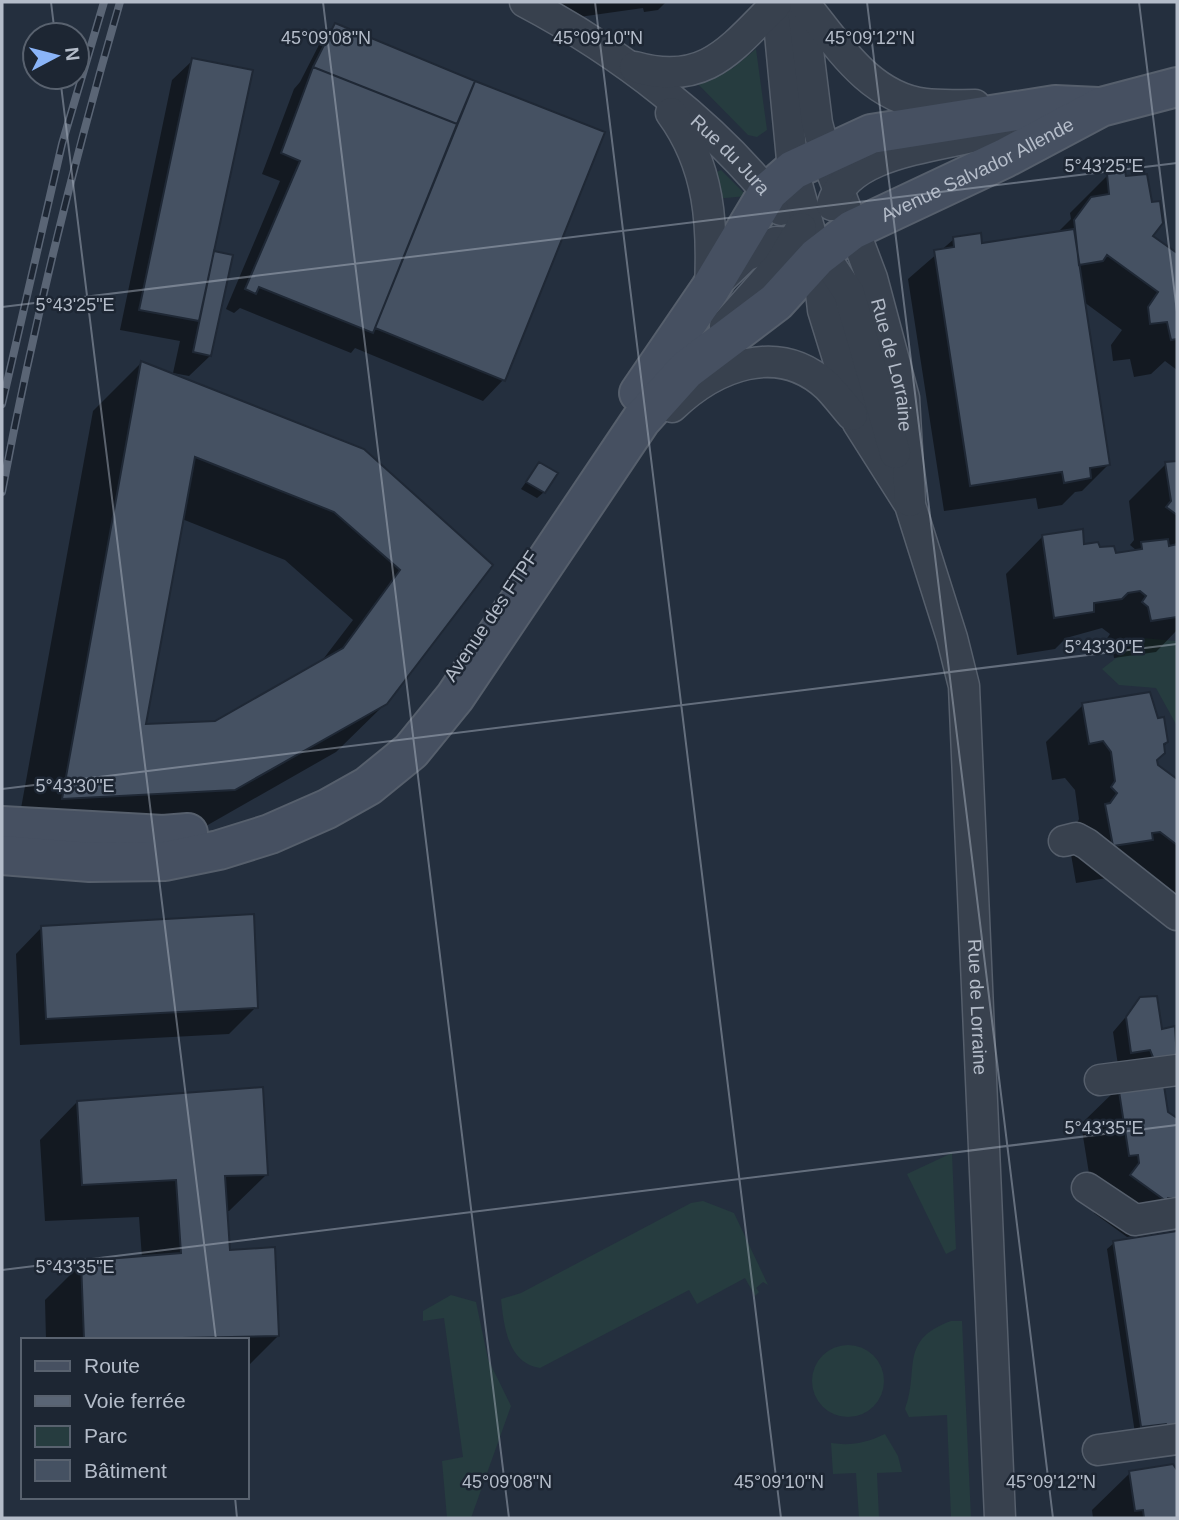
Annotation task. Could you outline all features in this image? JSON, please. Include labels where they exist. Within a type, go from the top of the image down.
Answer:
[{"type":"street","name":"Rue du Jura","points":[[525,2],[571,14],[684,110],[806,176],[804,238],[833,269],[849,293],[910,505]]},
{"type":"street","name":"Rue du Jura","points":[[632,66],[665,75],[709,65],[737,46],[790,2]]},
{"type":"street","name":"Avenue Salvador Allende","points":[[790,2],[855,67],[886,91],[924,104],[1055,104],[1101,107]]},
{"type":"street","name":"Rue de Lorraine","points":[[790,2],[817,123],[806,176],[852,230],[872,278],[904,398],[910,505],[952,638],[964,686],[1000,1518]]},
{"type":"street","name":"Rue du Jura","points":[[632,66],[679,123],[697,158],[709,195],[710,289]]},
{"type":"street","name":"Avenue Salvador Allende","points":[[852,230],[1005,158],[1101,107],[1177,87]]},
{"type":"street","name":"Avenue Salvador Allende","points":[[806,176],[871,134],[1055,104]]},
{"type":"street","points":[[804,238],[806,176]]},
{"type":"street","points":[[804,238],[806,176]]},
{"type":"street","name":"Avenue des FTPF","points":[[2,855],[92,847],[214,830],[315,791],[358,768],[396,741],[441,691],[710,289],[806,176]]},
{"type":"street","name":"Avenue des FTPF","points":[[2,826],[165,861],[219,850],[270,834],[318,813],[368,786],[411,751],[455,697],[641,421],[686,370],[776,302],[804,238],[852,230]]},
{"type":"street","name":"Rue de Lorraine","points":[[804,238],[858,423],[910,505]]},
{"type":"street","points":[[710,289],[746,256],[776,242],[804,238]]},
{"type":"street","points":[[368,786],[418,754],[468,703],[652,426],[691,388],[739,363],[769,363],[792,368],[827,386],[858,423]]},
{"type":"street","points":[[1063,841],[1076,838],[1087,844],[1177,915]]},
{"type":"street","points":[[1100,1080],[1177,1069]]},
{"type":"street","points":[[1087,1188],[1135,1220],[1177,1213]]},
{"type":"street","points":[[1098,1450],[1177,1439]]},
{"type":"green space","points":[[756,49],[767,130],[757,137],[748,135],[696,82],[733,68]]},
{"type":"green space","points":[[721,170],[747,196],[714,199],[710,175]]},
{"type":"green space","points":[[1142,638],[1177,641],[1177,726],[1156,688],[1119,685],[1102,669]]},
{"type":"green space","points":[[952,1153],[956,1249],[946,1254],[907,1174]]},
{"type":"green space","points":[[703,1201],[734,1213],[768,1285],[763,1282],[756,1288],[759,1292],[755,1296],[745,1278],[697,1304],[689,1290],[540,1368],[529,1365],[514,1351],[506,1332],[501,1299],[521,1293],[691,1203]]},
{"type":"green space","points":[[451,1295],[476,1302],[488,1359],[511,1406],[471,1518],[447,1518],[442,1461],[463,1457],[444,1318],[423,1321],[423,1311]]},
{"type":"green space","points":[[951,1321],[962,1321],[971,1518],[951,1518],[947,1415],[909,1417],[905,1409],[917,1347],[934,1329]]},
{"type":"green space","points":[[848,1345],[868,1351],[878,1361],[884,1381],[878,1401],[868,1411],[848,1417],[828,1411],[818,1401],[812,1381],[818,1361],[828,1351]]},
{"type":"green space","points":[[885,1434],[898,1456],[902,1472],[877,1473],[879,1518],[859,1518],[856,1473],[833,1474],[831,1443],[858,1443]]},
{"type":"building","points":[[335,23],[475,81],[457,124],[313,67]]},
{"type":"building","points":[[192,58],[253,70],[199,321],[139,310]]},
{"type":"building","points":[[313,67],[457,124],[373,333],[259,287],[256,294],[245,289],[300,161],[281,153]]},
{"type":"building","points":[[475,81],[605,132],[505,381],[375,328]]},
{"type":"building","points":[[1125,171],[1126,176],[1147,174],[1152,202],[1160,201],[1163,223],[1153,236],[1177,253],[1177,339],[1171,340],[1167,322],[1150,324],[1148,307],[1158,292],[1107,255],[1103,261],[1079,265],[1074,220],[1091,197],[1109,194],[1107,174]]},
{"type":"building","points":[[1074,229],[1110,465],[1090,468],[1091,478],[1064,483],[1062,472],[970,486],[934,250],[954,247],[953,237],[981,233],[982,243]]},
{"type":"building","points":[[214,251],[233,255],[211,356],[193,352]]},
{"type":"building","points":[[141,361],[364,449],[493,565],[387,704],[235,790],[62,799]],"holes":[[[195,457],[334,512],[400,570],[343,648],[215,721],[146,724]]]},
{"type":"building","points":[[1177,461],[1177,515],[1166,507],[1171,501],[1165,462]]},
{"type":"building","points":[[539,462],[558,473],[545,493],[526,482]]},
{"type":"building","points":[[1083,529],[1084,544],[1098,542],[1100,547],[1114,546],[1116,553],[1142,549],[1141,542],[1168,539],[1169,546],[1177,544],[1177,617],[1151,621],[1148,607],[1142,602],[1146,596],[1140,591],[1128,593],[1122,599],[1094,603],[1094,612],[1054,618],[1042,535]]},
{"type":"building","points":[[1150,692],[1158,718],[1164,717],[1168,742],[1164,744],[1165,753],[1157,760],[1158,765],[1177,779],[1177,845],[1160,832],[1152,833],[1153,840],[1113,846],[1105,804],[1110,803],[1117,793],[1111,787],[1115,781],[1111,752],[1103,741],[1089,744],[1082,703]]},
{"type":"building","points":[[254,914],[258,1008],[46,1019],[41,926]]},
{"type":"building","points":[[1157,996],[1162,1029],[1175,1026],[1177,1059],[1155,1062],[1150,1050],[1131,1053],[1126,1017],[1140,997]]},
{"type":"building","points":[[1163,1079],[1168,1112],[1177,1118],[1177,1198],[1168,1198],[1166,1201],[1130,1175],[1139,1163],[1138,1155],[1129,1156],[1118,1085]]},
{"type":"building","points":[[263,1087],[268,1175],[225,1176],[230,1250],[275,1247],[279,1336],[84,1338],[81,1261],[181,1253],[176,1180],[82,1185],[77,1101]]},
{"type":"building","points":[[1177,1231],[1177,1431],[1168,1433],[1166,1424],[1141,1427],[1113,1241]]},
{"type":"building","points":[[1173,1464],[1177,1470],[1177,1518],[1144,1518],[1143,1510],[1135,1511],[1129,1471]]},
{"type":"railway","points":[[2,404],[62,144],[104,2]]},
{"type":"railway","points":[[2,492],[55,246],[120,2]]}]
